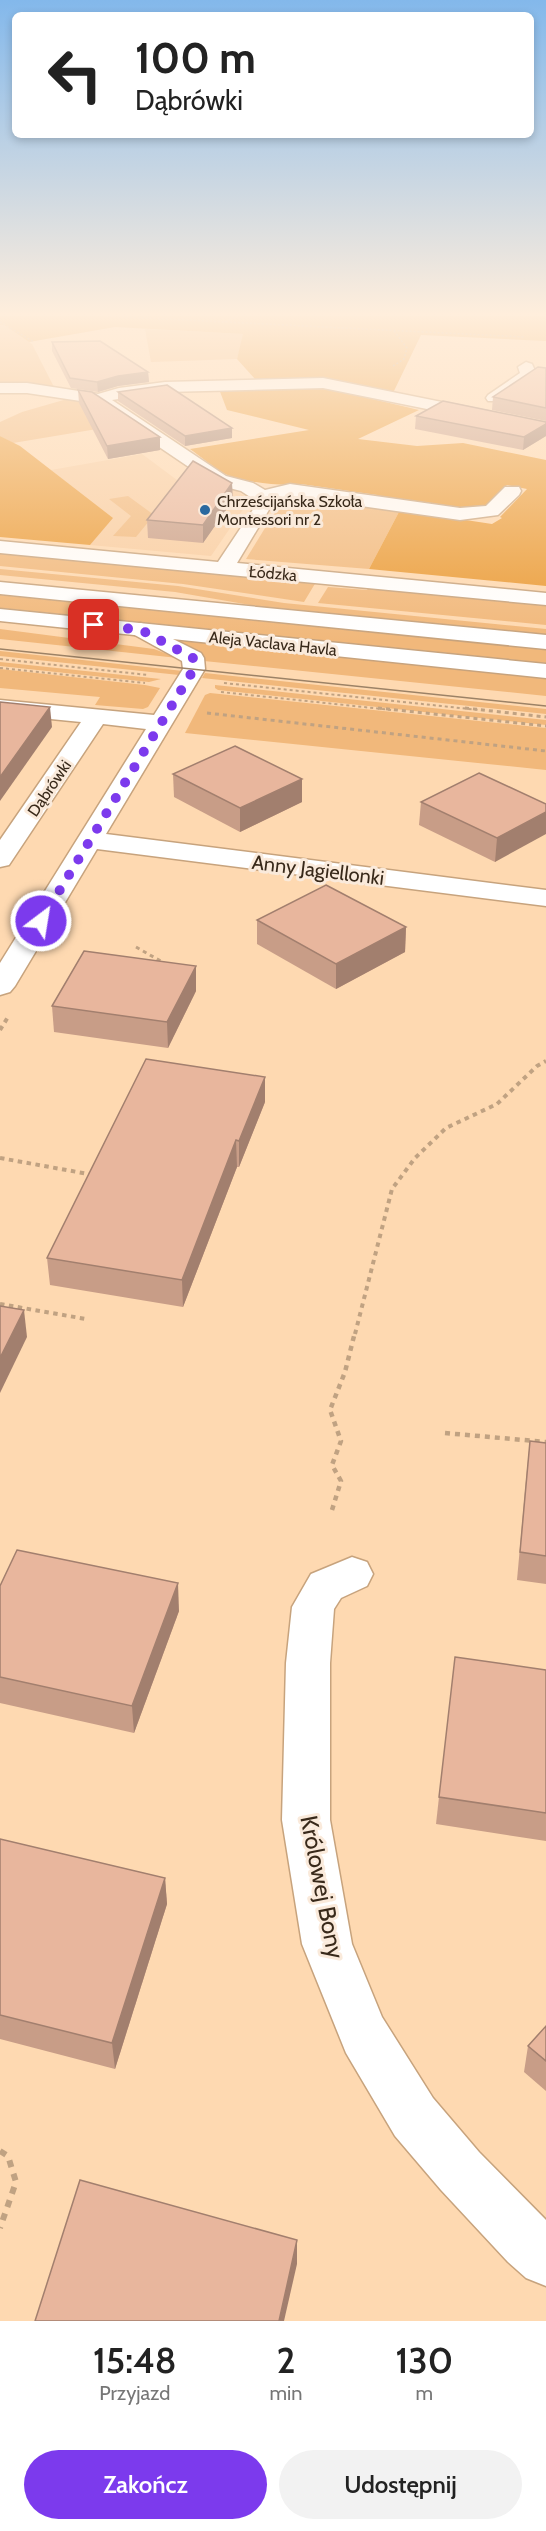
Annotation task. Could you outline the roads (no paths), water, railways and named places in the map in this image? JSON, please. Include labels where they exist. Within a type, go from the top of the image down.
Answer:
[{"type":"street","points":[[137,424],[220,480],[247,487],[268,500],[223,569]]},
{"type":"street","points":[[529,424],[546,428]]},
{"type":"street","points":[[262,496],[290,490],[460,514],[491,511],[512,491]]},
{"type":"street","name":"Łódzka","points":[[0,548],[546,599]]},
{"type":"street","name":"Aleja Vaclava Havla","points":[[0,588],[546,642]]},
{"type":"street","name":"Aleja Vaclava Havla","points":[[0,615],[546,671]]},
{"type":"street","points":[[0,986],[194,669],[193,658],[141,630]]},
{"type":"street","points":[[0,707],[161,723]]},
{"type":"street","name":"Dąbrówki","points":[[0,860],[97,716]]},
{"type":"street","name":"Anny Jagiellonki","points":[[90,840],[546,898]]},
{"type":"street","name":"Królowej Bony","points":[[352,1574],[326,1586],[313,1607],[308,1663],[306,1820],[327,1944],[364,2035],[414,2117],[460,2171],[546,2258]]},
{"type":"tram line","points":[[0,649],[546,706]]},
{"type":"place","name":"Chrześcijańska Szkoła Montessori nr 2","points":[[205,510]]}]
